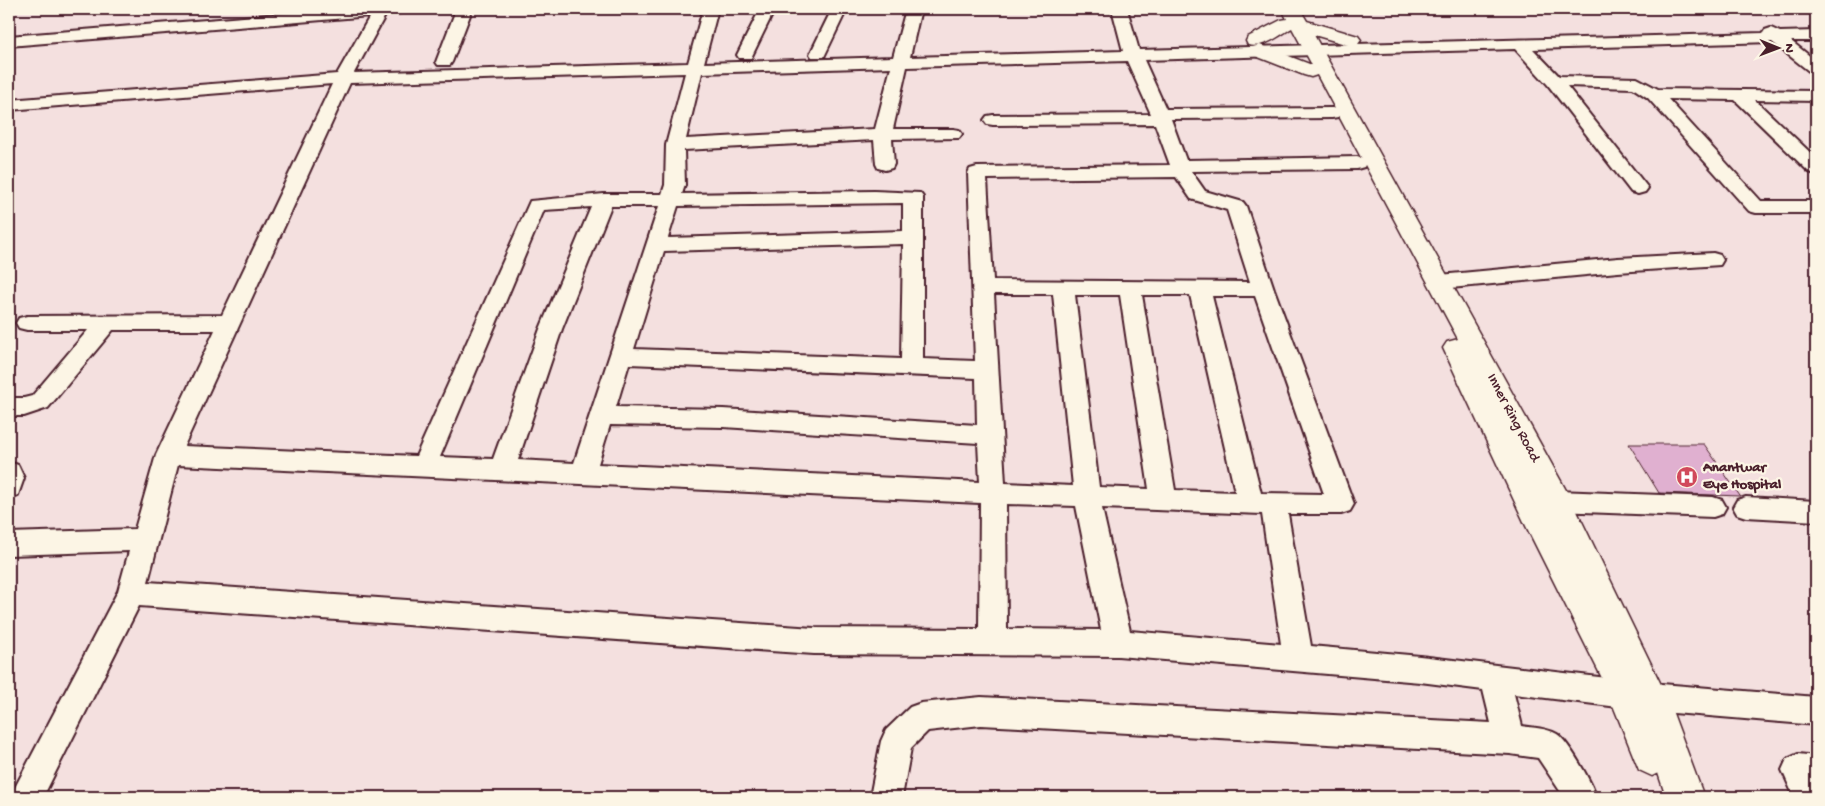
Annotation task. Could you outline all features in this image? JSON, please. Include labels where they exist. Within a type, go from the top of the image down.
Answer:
[{"type":"highway","points":[[1257,46],[1301,39],[1355,44]]},
{"type":"highway","points":[[1257,46],[1301,39],[1355,44]]},
{"type":"highway","name":"Inner Ring Road","points":[[1301,39],[1332,113],[1357,163],[1382,209],[1417,263],[1541,526],[1579,598],[1638,696],[1651,755],[1666,797]]},
{"type":"highway","name":"Inner Ring Road","points":[[1301,39],[1440,282],[1557,501],[1638,696],[1685,797]]},
{"type":"street","points":[[9,41],[381,9],[413,9]]},
{"type":"street","points":[[26,797],[131,593],[168,455],[347,72],[381,9]]},
{"type":"street","points":[[444,62],[462,15],[462,9]]},
{"type":"street","points":[[583,473],[670,201],[674,185],[675,146],[710,9]]},
{"type":"street","points":[[745,56],[767,9]]},
{"type":"street","points":[[818,54],[839,9]]},
{"type":"street","points":[[885,164],[883,134],[913,9]]},
{"type":"street","points":[[168,455],[1087,497],[1341,504],[1263,289],[1236,206],[1198,195],[1181,168],[1131,50],[1119,9]]},
{"type":"street","points":[[1355,44],[1521,46],[1772,33],[1816,27]]},
{"type":"street","points":[[1772,33],[1816,69]]},
{"type":"street","points":[[1355,44],[1772,33],[1816,36]]},
{"type":"street","points":[[9,92],[347,72],[1257,46]]},
{"type":"street","points":[[1521,46],[1554,81],[1638,188]]},
{"type":"street","points":[[9,104],[444,62],[695,63],[745,56],[818,54],[900,57]]},
{"type":"street","points":[[1554,81],[1637,83],[1654,94],[1756,207],[1816,207]]},
{"type":"street","points":[[1654,94],[1816,96]]},
{"type":"street","points":[[1740,95],[1816,168]]},
{"type":"street","points":[[993,120],[1332,113]]},
{"type":"street","points":[[675,146],[883,134],[953,134]]},
{"type":"street","points":[[993,643],[994,493],[977,173],[1357,163]]},
{"type":"street","points":[[424,466],[537,205],[604,200],[670,201],[836,196],[913,197],[912,367]]},
{"type":"street","points":[[502,470],[550,329],[604,200]]},
{"type":"street","points":[[655,245],[913,237]]},
{"type":"street","points":[[1440,282],[1618,265],[1713,260]]},
{"type":"street","points":[[983,287],[1263,289]]},
{"type":"street","points":[[1063,287],[1087,497],[1118,643]]},
{"type":"street","points":[[1130,288],[1164,500]]},
{"type":"street","points":[[1199,288],[1262,503],[1298,658]]},
{"type":"street","points":[[9,407],[24,407],[40,402],[107,322]]},
{"type":"street","points":[[27,323],[230,322]]},
{"type":"street","points":[[620,356],[987,370]]},
{"type":"street","points":[[601,416],[723,418],[990,434]]},
{"type":"street","points":[[9,472],[11,478],[9,488]]},
{"type":"street","points":[[1557,501],[1713,507]]},
{"type":"street","points":[[1746,507],[1816,511]]},
{"type":"street","points":[[9,544],[145,540]]},
{"type":"street","points":[[131,593],[814,641],[1118,643],[1298,658],[1495,678],[1638,696],[1816,711]]},
{"type":"street","points":[[1495,678],[1510,739]]},
{"type":"street","points":[[886,797],[897,741],[920,717],[981,711],[1510,739],[1547,745],[1578,789],[1580,797]]},
{"type":"street","points":[[1811,797],[1798,770],[1816,771]]},
{"type":"building","points":[[1629,444],[1704,444],[1740,496],[1659,493]]},
{"type":"place","name":"Anantwar Eye Hospital","points":[[1687,477]]}]
